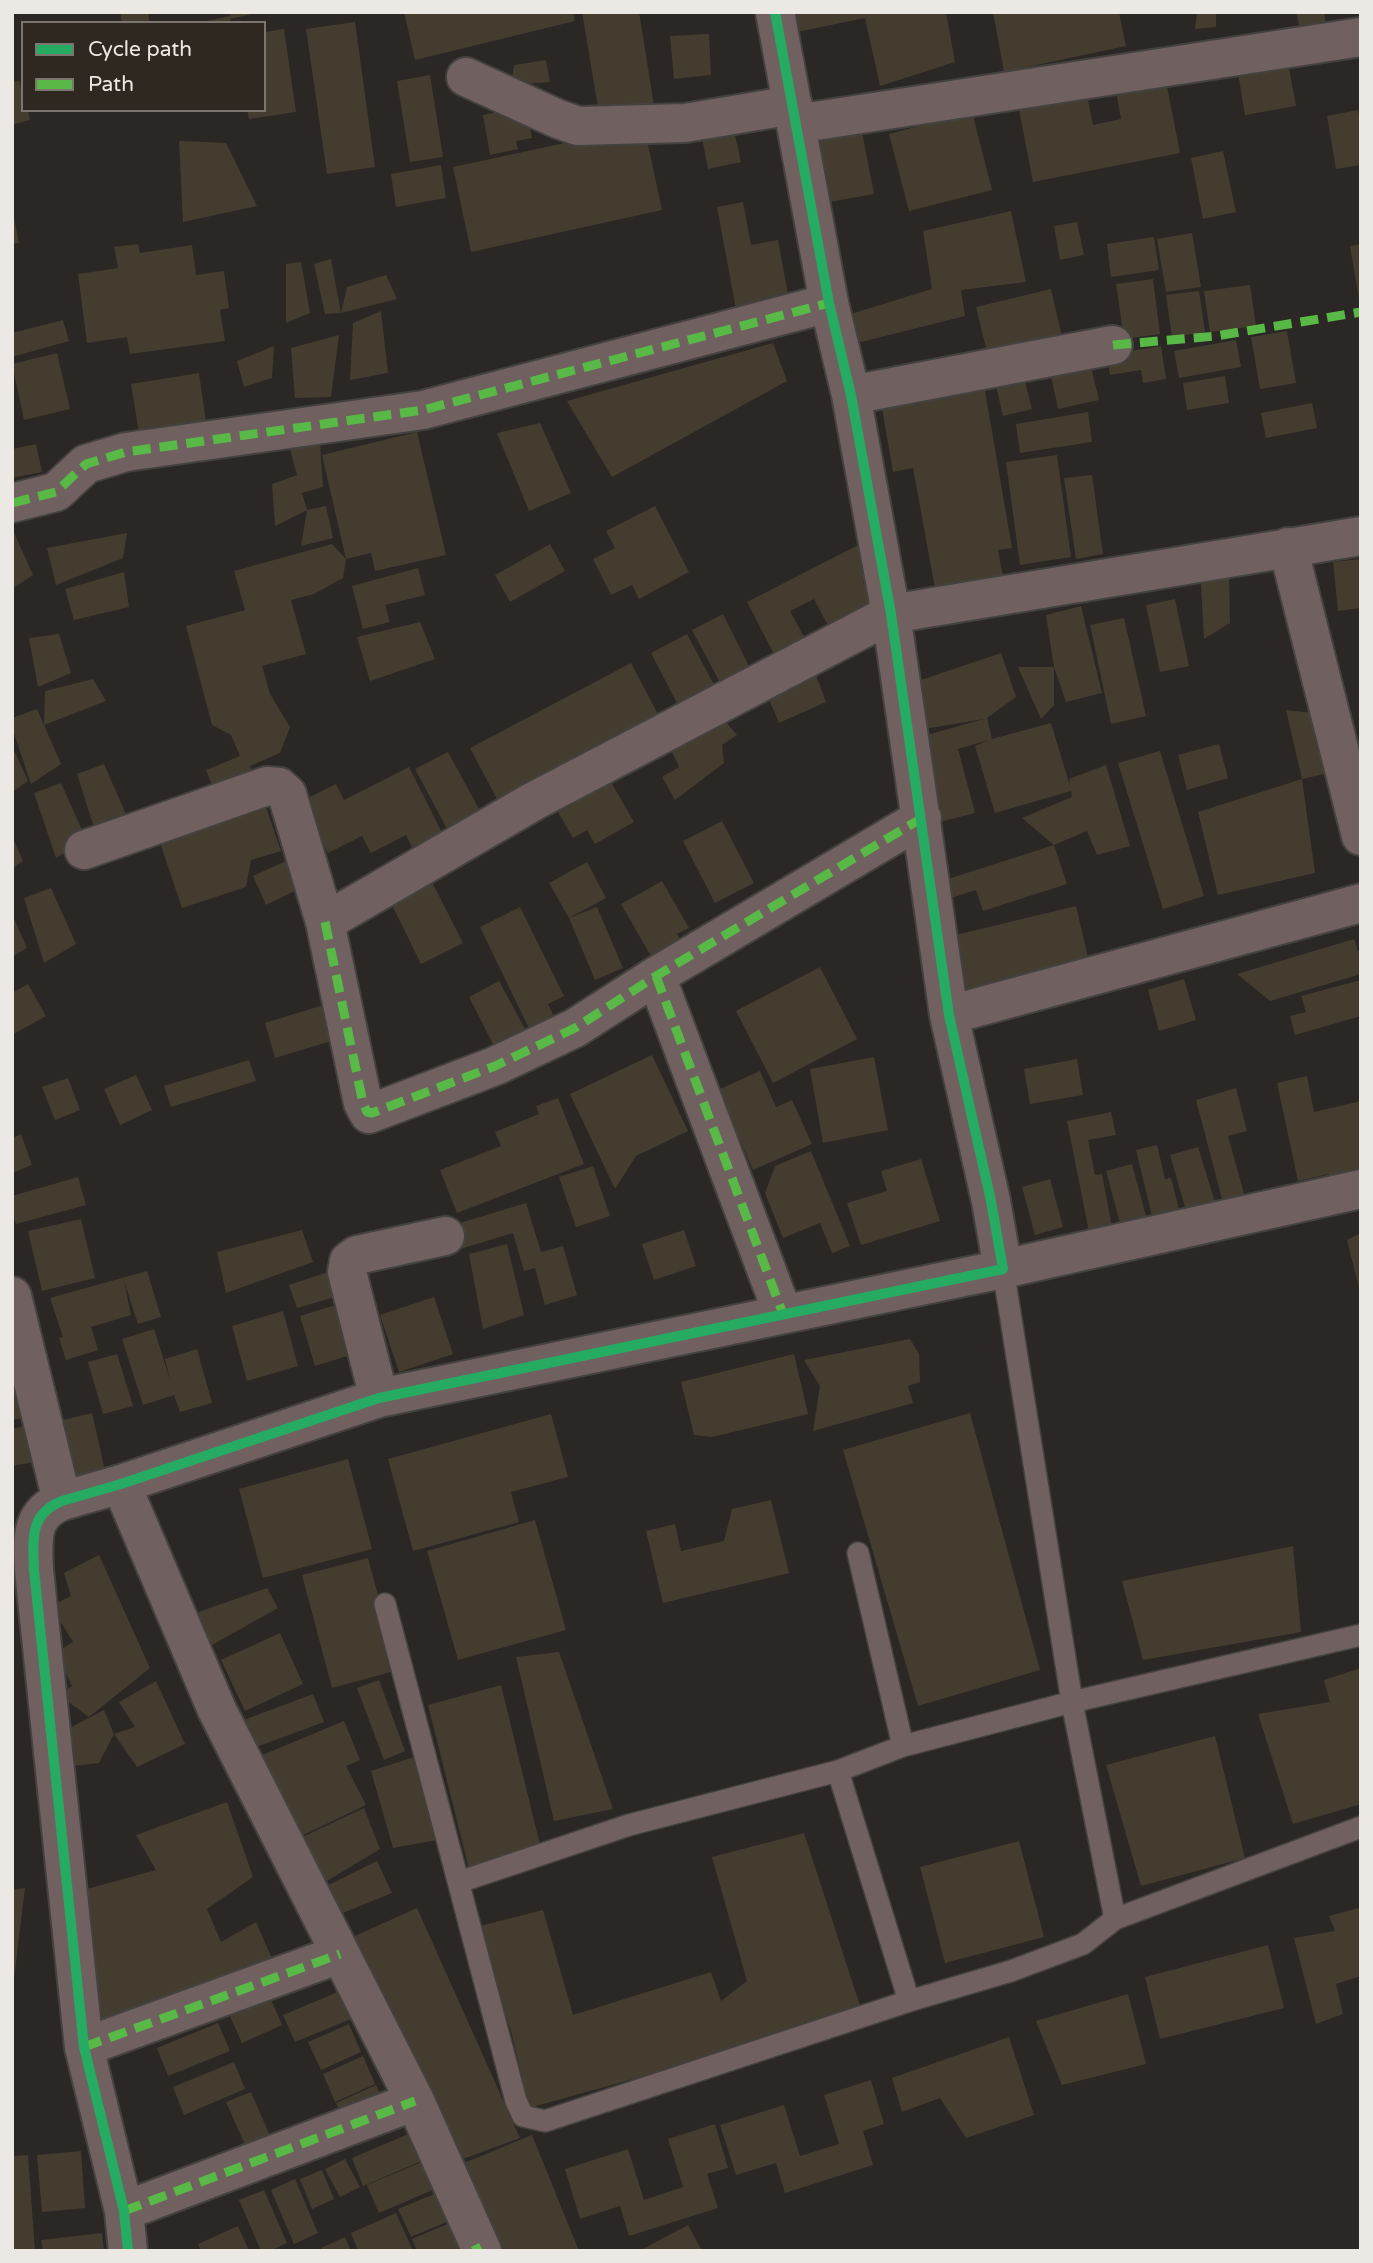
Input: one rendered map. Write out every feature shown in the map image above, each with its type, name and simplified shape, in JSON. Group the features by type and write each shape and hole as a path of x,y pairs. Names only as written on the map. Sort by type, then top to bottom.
{"street":[{"path":"775,12 829,303 851,395 891,614 949,1015 991,1201 1003,1269"},
{"path":"466,78 578,126 685,123 794,115 1361,37"},
{"path":"12,503 56,492 86,464 126,452 423,411 829,303"},
{"path":"851,395 1113,345"},
{"path":"325,922 534,802 891,614 1361,536"},
{"path":"1287,547 1361,836"},
{"path":"84,850 267,786 279,787 287,794 325,922 363,1103 369,1114 495,1066 575,1028 656,976 922,818"},
{"path":"949,1015 1361,903"},
{"path":"656,976 783,1314"},
{"path":"128,2251 124,2211 84,2047 34,1570 33,1535 38,1518 53,1504 379,1398 1003,1269 1361,1189"},
{"path":"379,1398 347,1272 349,1261 357,1255 445,1236"},
{"path":"12,1296 62,1501"},
{"path":"121,1484 217,1710 415,2101 478,2250"},
{"path":"84,2047 340,1954"},
{"path":"124,2211 415,2101"}],"lane":[{"path":"1003,1269 1072,1702 1115,1919"},
{"path":"858,1553 904,1746"},
{"path":"385,1604 516,2101 523,2116 545,2121 909,2001 1011,1971 1083,1944 1115,1919 1361,1828"},
{"path":"459,1882 629,1825 838,1771 904,1746 1072,1702 1361,1635"},
{"path":"838,1771 909,2001"}],"building":[{"path":"120,12 148,12 150,21 122,21"},
{"path":"229,12 256,13 230,21 206,21 230,16"},
{"path":"404,12 573,12 575,21 415,60"},
{"path":"582,12 639,12 654,105 599,114"},
{"path":"787,12 946,12 955,62 880,86 865,18 792,33"},
{"path":"993,12 1119,12 1126,46 1004,72"},
{"path":"1216,12 1216,27 1195,29 1197,13"},
{"path":"1296,12 1324,12 1326,24 1300,30"},
{"path":"355,22 375,167 327,174 306,29"},
{"path":"284,29 296,112 249,119 247,112 266,112 266,32"},
{"path":"709,34 711,75 674,79 670,36"},
{"path":"1287,57 1296,106 1245,115 1237,67"},
{"path":"546,60 550,82 511,85 514,65"},
{"path":"430,75 443,157 410,162 397,81"},
{"path":"20,81 21,112 28,112 30,120 12,125 12,82"},
{"path":"1166,81 1180,153 1033,182 1019,110 1087,96 1093,125 1121,119 1116,91"},
{"path":"526,106 532,138 516,141 518,149 490,155 483,115"},
{"path":"1358,110 1361,124 1361,165 1336,169 1327,116"},
{"path":"972,112 992,190 909,211 889,134"},
{"path":"644,126 662,210 471,252 453,167"},
{"path":"734,131 741,162 708,169 702,138"},
{"path":"862,132 874,194 813,205 802,144"},
{"path":"179,141 226,143 257,206 183,222"},
{"path":"1223,151 1236,212 1203,219 1191,158"},
{"path":"441,165 446,198 396,207 391,174"},
{"path":"743,202 751,245 778,240 790,305 737,315 717,207"},
{"path":"12,208 19,243 12,244"},
{"path":"1011,211 1026,282 961,290 965,316 845,346 841,317 932,289 923,231"},
{"path":"1077,222 1084,255 1060,260 1054,226"},
{"path":"1192,233 1201,287 1166,292 1157,239"},
{"path":"1154,237 1159,270 1111,277 1107,244"},
{"path":"138,244 140,253 192,245 196,275 224,271 229,308 220,310 225,341 130,354 127,337 87,343 78,274 118,268 114,247"},
{"path":"1361,244 1361,299 1359,299 1350,246"},
{"path":"331,259 341,313 325,314 314,264"},
{"path":"301,262 310,313 286,323 286,264"},
{"path":"386,275 397,299 341,313 347,287"},
{"path":"1153,279 1160,334 1124,339 1116,284"},
{"path":"1250,285 1256,326 1210,332 1204,291"},
{"path":"1051,289 1064,346 990,364 976,307"},
{"path":"1199,291 1205,332 1172,337 1166,295"},
{"path":"381,311 388,373 350,380 353,323"},
{"path":"63,320 69,341 12,357 12,333"},
{"path":"1287,331 1296,383 1260,389 1251,337"},
{"path":"339,335 331,397 295,398 291,348"},
{"path":"1236,340 1241,367 1179,378 1174,351"},
{"path":"773,343 787,381 612,477 567,401"},
{"path":"274,346 272,378 244,387 237,361"},
{"path":"1161,346 1166,379 1143,383 1141,370 1110,375 1107,355"},
{"path":"57,353 70,409 24,420 12,364"},
{"path":"1090,363 1099,400 1058,409 1050,371"},
{"path":"199,373 207,429 140,439 131,384"},
{"path":"1023,374 1032,409 1003,416 995,381"},
{"path":"1225,376 1229,403 1187,410 1183,383"},
{"path":"984,385 1012,548 998,550 1004,582 936,594 913,468 893,472 881,403"},
{"path":"1312,403 1317,428 1266,438 1261,413"},
{"path":"1088,412 1092,442 1020,453 1016,424"},
{"path":"540,423 571,493 529,511 497,433"},
{"path":"417,432 446,555 375,571 371,553 346,559 322,455"},
{"path":"320,443 323,487 302,493 307,510 275,526 272,484 297,475 290,449"},
{"path":"36,444 42,472 12,478 12,449"},
{"path":"1057,455 1071,557 1020,565 1006,462"},
{"path":"1092,475 1103,554 1076,559 1064,478"},
{"path":"326,506 333,538 301,546 307,510"},
{"path":"655,506 689,572 639,599 632,585 611,595 593,559 615,548 606,531"},
{"path":"12,528 33,575 12,589"},
{"path":"127,533 123,558 56,585 47,548"},
{"path":"862,543 878,574 863,582 879,613 834,637 814,599 790,611 809,646 778,662 747,602"},
{"path":"332,544 346,559 343,578 314,594 291,600 306,654 262,666 270,694 290,727 280,753 250,766 253,773 214,791 206,770 240,756 231,735 212,725 186,626 245,610 234,571"},
{"path":"550,544 565,571 510,602 495,575"},
{"path":"1361,559 1361,608 1338,611 1333,562"},
{"path":"418,568 425,595 385,605 390,622 363,629 352,586"},
{"path":"124,572 129,607 74,620 65,589"},
{"path":"1229,574 1230,623 1204,639 1201,584"},
{"path":"1175,599 1189,666 1160,672 1146,605"},
{"path":"1081,606 1102,693 1066,702 1054,667 1046,615"},
{"path":"723,614 753,674 724,690 692,630"},
{"path":"1124,618 1146,716 1111,724 1090,625"},
{"path":"420,622 435,659 370,681 357,637"},
{"path":"59,634 71,673 38,687 29,638"},
{"path":"687,634 720,696 683,715 651,653"},
{"path":"1001,653 1016,697 987,718 992,739 1051,723 1070,786 1069,779 1106,765 1130,846 1097,855 1087,831 1054,845 1022,818 1072,797 1071,791 995,813 975,746 988,740 958,749 975,813 932,824 909,740 984,719 918,730 903,686"},
{"path":"631,663 660,718 499,803 470,748"},
{"path":"1018,667 1054,667 1054,705 1041,719"},
{"path":"816,675 826,702 779,723 768,697"},
{"path":"93,679 106,701 44,725 45,691"},
{"path":"37,709 61,764 31,784 12,727 12,718"},
{"path":"1286,710 1314,713 1328,773 1302,779"},
{"path":"722,718 737,735 722,745 724,763 675,800 662,777 679,767 667,741"},
{"path":"1219,744 1228,778 1187,790 1178,755"},
{"path":"12,746 28,781 12,792"},
{"path":"1160,751 1204,896 1163,909 1118,763"},
{"path":"448,752 485,820 452,838 415,769"},
{"path":"104,764 129,821 98,840 77,774"},
{"path":"409,767 447,843 417,858 406,835 371,853 362,836 328,853 302,801 336,784 344,800"},
{"path":"1302,779 1315,873 1218,895 1198,812"},
{"path":"611,782 634,822 595,844 587,830 573,838 558,812"},
{"path":"61,783 86,839 56,858 34,793"},
{"path":"264,801 281,851 251,860 246,887 182,908 158,837"},
{"path":"722,821 754,883 715,903 683,841"},
{"path":"12,836 23,861 12,869"},
{"path":"1054,845 1067,884 983,911 976,890 951,898 945,880"},
{"path":"288,860 301,888 266,905 253,876"},
{"path":"587,862 606,898 569,918 549,883"},
{"path":"662,881 689,928 677,934 684,946 655,963 621,904"},
{"path":"432,882 463,943 421,964 391,903"},
{"path":"51,888 76,944 44,963 24,898"},
{"path":"1076,906 1092,974 956,1007 939,939"},
{"path":"520,907 564,996 548,1004 559,1027 534,1039 480,927"},
{"path":"597,907 623,968 595,980 569,918"},
{"path":"12,914 27,948 12,957"},
{"path":"1354,939 1358,951 1361,950 1361,974 1270,1001 1237,974"},
{"path":"820,967 857,1039 773,1083 736,1011"},
{"path":"1184,979 1196,1020 1159,1031 1148,990"},
{"path":"1361,980 1361,1016 1295,1035 1290,1016 1306,1012 1301,996"},
{"path":"499,981 525,1029 494,1046 469,997"},
{"path":"28,984 46,1016 12,1035 12,993"},
{"path":"330,1003 341,1038 275,1058 265,1023"},
{"path":"652,1055 688,1131 636,1156 615,1189 570,1094"},
{"path":"874,1057 888,1130 823,1143 810,1069"},
{"path":"1077,1059 1083,1095 1030,1104 1024,1069"},
{"path":"249,1060 256,1081 171,1107 164,1086"},
{"path":"760,1071 776,1107 792,1100 812,1144 753,1170 718,1090"},
{"path":"136,1075 152,1110 120,1125 104,1089"},
{"path":"1307,1076 1314,1112 1361,1101 1361,1176 1330,1183 1329,1174 1298,1181 1277,1083"},
{"path":"68,1078 80,1110 55,1120 42,1087"},
{"path":"1236,1088 1247,1131 1228,1136 1245,1197 1223,1203 1196,1100"},
{"path":"558,1098 584,1164 457,1213 440,1170 501,1146 495,1132 539,1114 536,1106"},
{"path":"1111,1112 1116,1135 1088,1140 1095,1175 1102,1174 1113,1232 1090,1237 1067,1121"},
{"path":"21,1134 32,1165 12,1173 12,1138"},
{"path":"1157,1145 1165,1179 1171,1178 1180,1213 1153,1220 1136,1150"},
{"path":"1198,1147 1216,1205 1187,1214 1170,1155"},
{"path":"811,1151 850,1246 832,1253 820,1223 783,1238 765,1193 775,1166"},
{"path":"921,1159 940,1221 861,1245 847,1203 887,1191 881,1171"},
{"path":"1132,1164 1146,1216 1120,1223 1106,1171"},
{"path":"593,1166 610,1216 576,1227 559,1177"},
{"path":"78,1177 86,1205 16,1224 12,1212 12,1196"},
{"path":"1050,1179 1063,1227 1035,1235 1022,1187"},
{"path":"526,1203 541,1252 563,1246 577,1295 545,1305 535,1268 524,1271 513,1233 457,1250 450,1226"},
{"path":"81,1219 95,1278 42,1291 28,1231"},
{"path":"302,1230 313,1262 226,1293 217,1252"},
{"path":"684,1230 696,1266 654,1280 642,1244"},
{"path":"1361,1233 1361,1292 1360,1292 1347,1240"},
{"path":"507,1244 524,1315 483,1329 469,1254"},
{"path":"334,1270 342,1295 297,1308 289,1285"},
{"path":"147,1271 161,1317 138,1324 124,1281 131,1315 91,1327 98,1350 66,1360 59,1338 63,1337 50,1298"},
{"path":"434,1297 453,1354 399,1372 380,1315"},
{"path":"342,1303 357,1353 315,1366 300,1316"},
{"path":"283,1311 298,1366 247,1381 232,1326"},
{"path":"154,1329 170,1380 165,1359 197,1349 212,1403 180,1412 174,1395 143,1405 122,1339"},
{"path":"910,1339 919,1354 920,1382 908,1386 913,1403 813,1431 820,1386 804,1360"},
{"path":"117,1354 133,1406 103,1414 88,1362"},
{"path":"794,1354 808,1414 712,1437 694,1435 681,1382"},
{"path":"21,1385 28,1417 12,1420 12,1387"},
{"path":"92,1413 107,1479 78,1486 63,1420"},
{"path":"970,1413 1040,1670 918,1706 843,1450"},
{"path":"551,1414 568,1477 511,1492 519,1522 413,1551 388,1459"},
{"path":"33,1424 40,1461 12,1466 12,1429"},
{"path":"348,1459 372,1549 263,1578 239,1489"},
{"path":"771,1500 789,1573 663,1603 646,1531 675,1524 681,1551 724,1541 732,1509"},
{"path":"535,1520 566,1630 458,1660 427,1551"},
{"path":"1293,1546 1301,1632 1143,1660 1122,1581"},
{"path":"99,1555 150,1668 89,1717 59,1695 72,1686 56,1653 73,1642 51,1606 71,1596 64,1573"},
{"path":"368,1558 398,1670 332,1688 302,1575"},
{"path":"267,1588 278,1608 203,1650 187,1616"},
{"path":"280,1633 303,1684 245,1711 221,1660"},
{"path":"559,1652 613,1809 554,1821 516,1657"},
{"path":"1361,1668 1361,1804 1293,1824 1258,1714 1330,1702 1324,1680"},
{"path":"379,1680 405,1751 384,1760 357,1688"},
{"path":"156,1681 185,1744 137,1767 114,1734 135,1727 119,1702"},
{"path":"501,1685 540,1845 469,1869 428,1705"},
{"path":"313,1694 324,1722 251,1749 241,1721"},
{"path":"104,1710 114,1734 99,1763 65,1767 62,1732"},
{"path":"344,1721 360,1760 346,1766 366,1805 295,1839 260,1756"},
{"path":"1215,1736 1245,1858 1141,1886 1106,1765"},
{"path":"414,1757 437,1840 393,1848 371,1771"},
{"path":"227,1802 253,1877 207,1909 221,1942 256,1922 277,1970 102,2032 87,1889 156,1870 136,1835"},
{"path":"364,1808 380,1849 317,1887 294,1841"},
{"path":"804,1833 863,2015 529,2108 511,2031 476,1927 543,1910 573,2015 711,1972 721,2001 747,1981 712,1857"},
{"path":"1019,1841 1044,1937 945,1963 920,1867"},
{"path":"377,1861 392,1893 333,1917 320,1889"},
{"path":"25,1888 14,1979 12,1979 12,1890"},
{"path":"417,1908 520,2138 452,2163 348,1939"},
{"path":"1359,1908 1361,1976 1336,1984 1343,2014 1316,2024 1294,1938 1335,1931 1329,1916"},
{"path":"1268,1945 1284,2008 1160,2039 1145,1977"},
{"path":"345,1989 356,2017 295,2042 283,2015"},
{"path":"1128,1994 1146,2064 1062,2085 1036,2021"},
{"path":"270,1997 282,2025 242,2043 229,2014"},
{"path":"218,2023 230,2051 168,2076 157,2048"},
{"path":"349,2024 361,2052 321,2070 308,2042"},
{"path":"1009,2037 1034,2115 966,2138 940,2098 902,2112 892,2078"},
{"path":"363,2056 375,2084 335,2102 323,2074"},
{"path":"234,2062 245,2089 184,2115 173,2087"},
{"path":"871,2080 884,2124 863,2131 873,2165 785,2193 776,2163 736,2175 720,2125 784,2105 800,2156 839,2144 824,2095"},
{"path":"376,2085 386,2108 346,2126 336,2103"},
{"path":"251,2092 274,2145 250,2156 226,2102"},
{"path":"715,2124 728,2168 707,2174 718,2208 629,2236 620,2206 580,2219 565,2169 628,2149 644,2200 683,2187 668,2139"},
{"path":"413,2132 424,2160 363,2186 352,2158"},
{"path":"532,2135 579,2251 494,2251 459,2165"},
{"path":"81,2151 85,2208 42,2212 37,2155"},
{"path":"28,2155 35,2251 12,2251 12,2156"},
{"path":"345,2159 360,2187 340,2197 325,2169"},
{"path":"429,2159 440,2187 379,2213 367,2185"},
{"path":"322,2170 334,2199 312,2209 300,2179"},
{"path":"295,2179 318,2233 294,2244 271,2190"},
{"path":"264,2190 287,2243 270,2251 261,2251 239,2200"},
{"path":"439,2192 451,2220 411,2237 398,2209"},
{"path":"396,2213 413,2251 358,2251 351,2233"},
{"path":"452,2222 463,2251 417,2251 412,2239"},
{"path":"688,2225 702,2251 639,2251"},
{"path":"238,2226 249,2251 201,2251 198,2244"},
{"path":"102,2233 104,2251 43,2251 41,2240"},
{"path":"345,2237 351,2251 322,2251 321,2248"}],"marked path":[{"path":"12,503 56,492 86,464 126,452 423,410 829,303"},
{"path":"1113,345 1216,336 1361,312"},
{"path":"325,922 363,1103 367,1112 372,1113 495,1066 575,1028 656,976 922,818"},
{"path":"656,976 783,1314"},
{"path":"84,2047 340,1954"},
{"path":"124,2211 415,2101"},
{"path":"473,2251 481,2247"}],"cycle path":[{"path":"128,2251 124,2211 84,2047 34,1570 35,1529 44,1513 62,1501 379,1398 1003,1269 991,1201 949,1015 891,614 851,395 829,303 775,12"}]}
